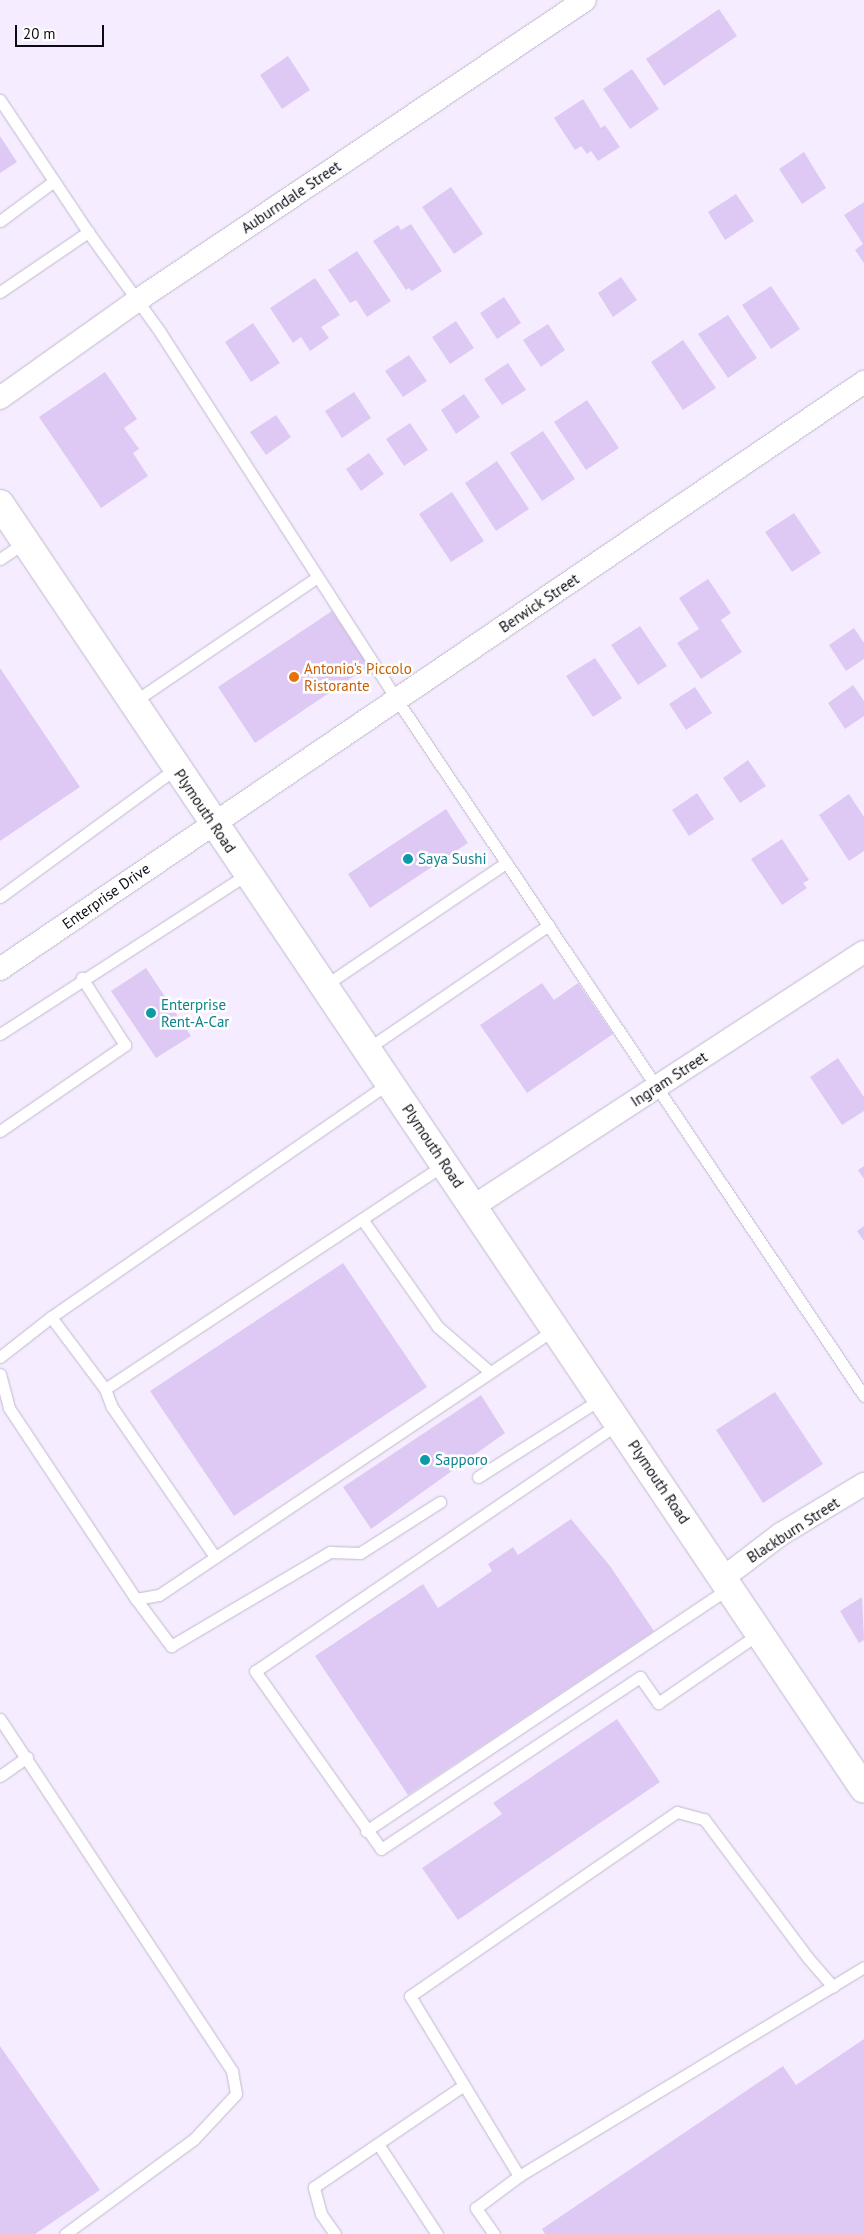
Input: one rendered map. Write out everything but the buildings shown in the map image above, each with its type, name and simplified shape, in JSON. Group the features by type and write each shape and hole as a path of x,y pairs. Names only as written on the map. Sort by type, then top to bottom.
{"main road":[{"name":"Plymouth Road","path":"0,504 212,823 474,1206 864,1789"}],"street":[{"name":"Auburndale Street","path":"0,398 138,300 585,0"},
{"name":"Berwick Street","path":"212,823 864,382"},
{"name":"Enterprise Drive","path":"0,969 212,823"},
{"name":"Ingram Street","path":"474,1206 864,952"},
{"name":"Blackburn Street","path":"726,1583 781,1534 864,1484"}],"lane":[{"path":"0,100 88,232 138,300 396,700 864,1396"},
{"path":"0,221 54,181"},
{"path":"0,292 88,232"},
{"path":"0,559 25,542"},
{"path":"132,703 316,578"},
{"path":"0,897 176,768"},
{"path":"324,986 506,863"},
{"path":"0,1034 82,978 247,874"},
{"path":"367,1049 549,926"},
{"path":"0,1131 125,1045 82,978"},
{"path":"0,1357 51,1317 389,1082"},
{"path":"105,1389 445,1164"},
{"path":"362,1218 438,1327 490,1372"},
{"path":"51,1317 105,1389 112,1407 215,1557"},
{"path":"136,1599 159,1595 555,1328"},
{"path":"0,1374 9,1408 136,1599 171,1646 330,1552 360,1552 440,1502"},
{"path":"478,1477 602,1398"},
{"path":"619,1423 255,1671 381,1850 640,1677 658,1703 760,1633"},
{"path":"366,1831 726,1583"},
{"path":"0,1719 27,1757 232,2072 236,2094 194,2139 65,2234"},
{"path":"0,1776 27,1757"},
{"path":"519,2176 410,1996 677,1812 704,1819 808,1958 833,1987"},
{"path":"494,2234 476,2208 519,2176 864,1967"},
{"path":"335,2234 321,2214 314,2188 464,2085"},
{"path":"378,2144 438,2234"}],"place":[{"name":"Antonio's Piccolo Ristorante","path":"294,677"},
{"name":"Saya Sushi","path":"408,859"},
{"name":"Enterprise Rent-A-Car","path":"151,1013"},
{"name":"Sapporo","path":"425,1460"}]}
